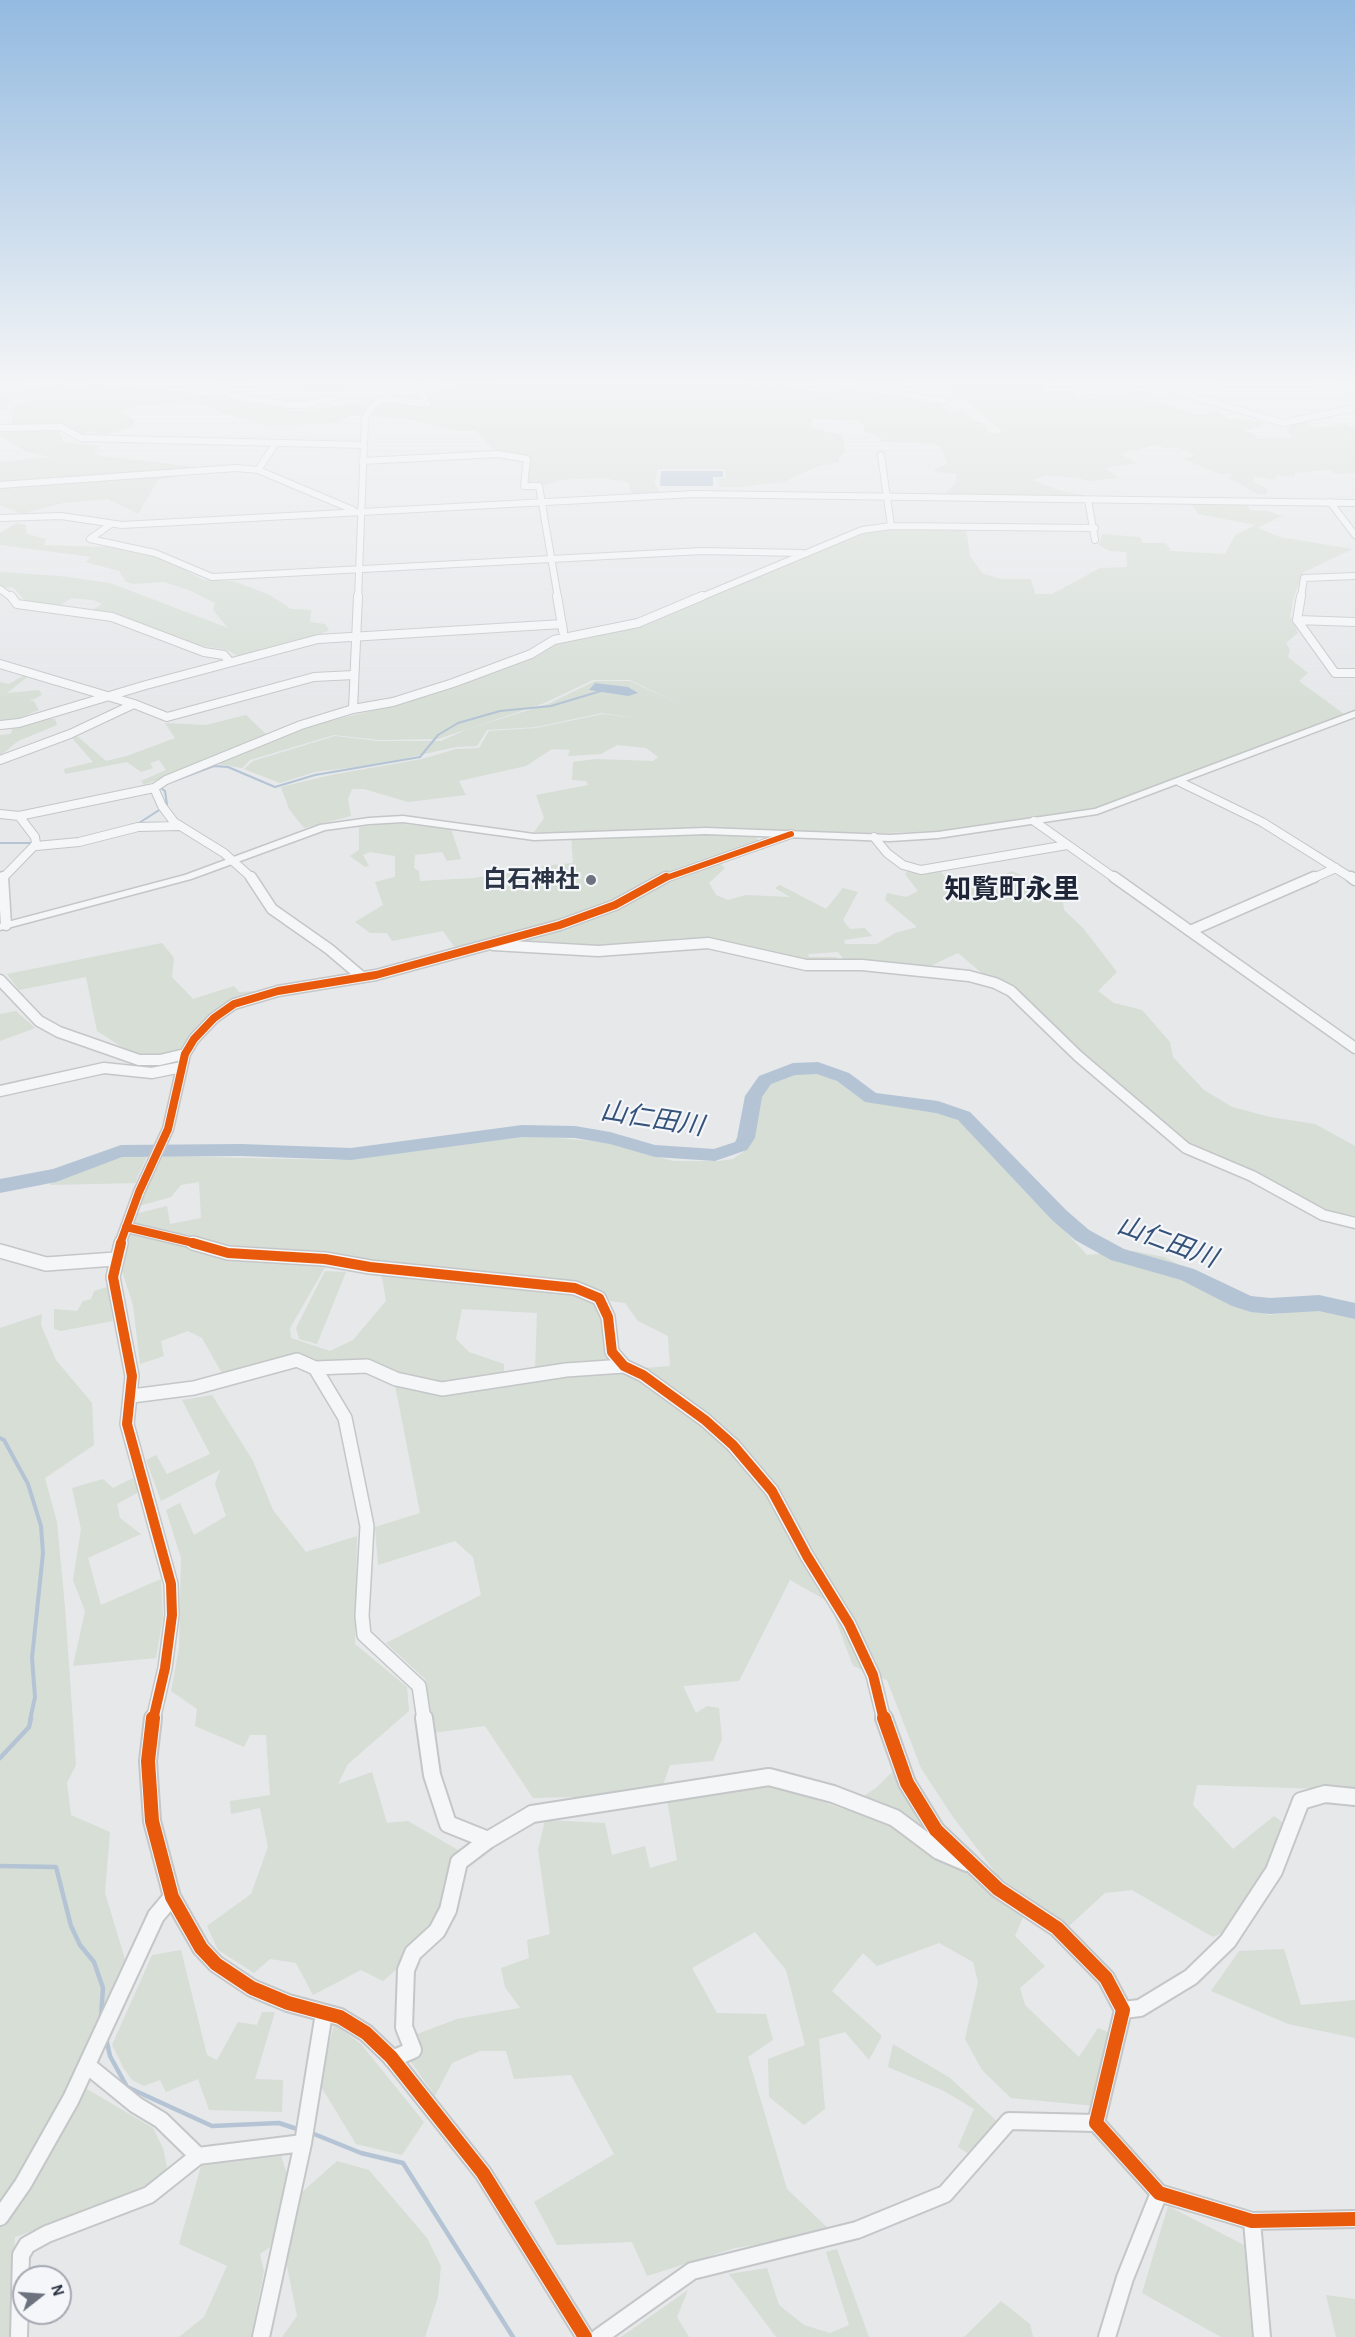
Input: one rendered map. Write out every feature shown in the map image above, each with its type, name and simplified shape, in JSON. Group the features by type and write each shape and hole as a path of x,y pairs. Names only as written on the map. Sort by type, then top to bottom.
{"street":[{"path":"307,490 358,511"},
{"path":"353,709 360,490"},
{"path":"540,490 562,624 562,638"},
{"path":"886,490 891,526"},
{"path":"0,518 61,516 111,525 694,494 1355,502"},
{"path":"1088,500 1095,528 1095,540"},
{"path":"1330,502 1355,535"},
{"path":"111,525 90,539 155,553 212,577 702,551 805,553"},
{"path":"0,814 19,816 154,788 166,780 301,725 353,709 393,702 462,680 531,654 562,638 638,623 862,530 891,526 1095,528"},
{"path":"1355,576 1304,578 1297,620 1335,673 1355,673"},
{"path":"0,589 9,594 17,604 112,617 204,652 224,655 230,662"},
{"path":"1297,620 1355,622"},
{"path":"0,725 19,723 318,639 562,624"},
{"path":"0,664 111,696 167,717 179,716 314,677 354,675"},
{"path":"0,760 70,734 134,704"},
{"path":"179,826 138,827 79,842 36,844 1,878 3,926 178,880 323,827 391,819 534,837 706,831 919,837 1034,821 1110,808 1355,714"},
{"path":"1180,782 1262,822 1355,880"},
{"path":"154,788 163,807 179,826 213,844 234,861 252,878 272,909 329,949 362,977"},
{"path":"19,816 36,844"},
{"path":"1034,821 1355,1048"},
{"path":"585,2337 483,2172 392,2059 366,2033 340,2018 252,1988 216,1964 201,1948 172,1897 152,1821 148,1761 154,1712 165,1668 171,1625 171,1584 160,1537 129,1437 127,1424 132,1396 132,1376 113,1277 115,1258 173,1116 185,1054 194,1039 214,1018 234,1004 278,992 362,977 581,918 615,905 670,875 791,834"},
{"path":"874,837 887,853 903,865 921,870 1067,845"},
{"path":"1190,931 1336,868"},
{"path":"484,945 598,951 708,943 806,965 862,965 969,976 995,983 1011,991 1078,1056 1186,1148 1252,1176 1323,1215 1355,1223"},
{"path":"0,980 39,1022 59,1032 138,1059 160,1060 185,1054"},
{"path":"0,1090 104,1068 152,1073 182,1067"},
{"path":"126,1227 228,1253 325,1259 370,1267 574,1288 589,1292 605,1306 609,1344 624,1366"},
{"path":"0,1251 46,1264 115,1258"},
{"path":"132,1396 194,1388 297,1360 315,1368 367,1365 396,1380 442,1389 566,1370 624,1366 644,1375 705,1420 732,1445 772,1491 859,1644 873,1675 891,1741 907,1783 920,1808 936,1830 998,1889 1057,1928 1106,1978 1123,2010 1096,2123"},
{"path":"315,1368 345,1418 367,1526 362,1616 364,1635 419,1686 432,1775 448,1824 488,1840"},
{"path":"392,2059 412,2050 404,2027 406,1970 413,1953 437,1931 448,1910 459,1862 488,1840 532,1814 751,1778 768,1778 833,1794 895,1818 939,1851 974,1867"},
{"path":"1123,2010 1140,2008 1191,1977 1228,1941 1274,1871 1301,1801 1325,1794 1355,1797"},
{"path":"0,2217 23,2184 88,2066 156,1916 172,1897"},
{"path":"261,2337 305,2134 324,2013"},
{"path":"88,2066 136,2105 161,2120 198,2156"},
{"path":"599,2337 692,2271 857,2230 945,2193 1009,2121 1096,2123 1159,2193 1252,2221 1355,2219"},
{"path":"19,2337 21,2255 27,2245 47,2234 149,2195 198,2156 305,2134"},
{"path":"1107,2337 1125,2278 1159,2193"},
{"path":"1252,2221 1262,2337"}],"shaded area":[{"path":"0,490 152,490 138,514 108,499 63,503 21,514 0,505"},
{"path":"631,490 658,490 659,492 632,493"},
{"path":"948,490 1058,490 1084,497 943,495"},
{"path":"1250,490 1266,490 1267,494 1259,495"},
{"path":"1191,503 1246,503 1250,510 1269,511 1282,516 1258,528 1280,537 1353,549 1304,572 1294,596 1290,616 1298,633 1286,643 1290,650 1288,657 1308,673 1299,681 1344,714 1098,808 939,831 884,833 753,831 759,842 658,876 594,910 556,923 455,948 443,931 392,941 387,933 370,933 355,922 383,905 375,882 395,877 395,856 370,852 363,855 369,866 365,867 350,856 359,850 359,827 393,823 451,829 461,859 447,861 442,852 415,855 414,868 419,871 420,881 474,878 522,870 527,879 542,877 542,866 573,863 571,833 534,832 544,818 536,795 588,785 586,781 572,780 573,762 595,759 653,761 658,757 646,748 617,745 601,754 568,756 570,750 552,749 526,766 459,781 466,795 408,802 364,789 352,789 348,799 351,816 304,828 289,809 281,787 331,775 422,759 456,749 479,748 489,731 536,728 603,714 642,719 602,713 536,727 487,730 477,746 456,747 379,764 315,772 280,783 244,769 253,761 335,736 378,741 441,741 468,729 548,704 595,681 630,681 680,704 630,680 593,680 542,704 438,739 380,740 334,735 250,760 242,768 217,764 317,724 396,705 532,656 566,640 644,623 864,531 894,526 966,527 970,556 982,573 1001,579 1031,579 1035,594 1052,594 1100,568 1127,567 1126,552 1109,551 1099,545 1102,534 1140,537 1143,543 1166,543 1171,551 1225,554 1235,535 1255,525 1198,514"},
{"path":"16,523 26,525 27,534 46,539 44,545 108,547 155,555 204,580 233,581 270,595 291,609 311,610 310,622 325,624 329,630 317,636 239,657 228,650 196,645 118,614 92,610 102,604 93,600 72,598 57,607 27,603 13,587 0,588 0,572 60,576 110,583 228,628 213,610 215,603 191,591 164,582 133,584 126,582 119,571 85,562 91,557 0,545 0,533"},
{"path":"26,674 30,675 7,693 39,690 42,695 30,701 34,701 39,710 12,721 0,723 0,682 9,684"},
{"path":"47,715 49,719 55,719 57,725 18,741 0,756 0,735 11,734 13,725"},
{"path":"246,715 268,736 144,785 141,781 166,770 159,760 150,763 153,768 141,772 127,762 65,774 64,769 93,762 72,738 77,736 106,761 127,756 175,738 165,723 206,725"},
{"path":"718,861 725,868 709,883 716,895 728,900 746,895 790,897 775,888 780,885 826,909 843,888 858,892 843,920 850,929 865,928 872,936 844,940 845,944 877,944 895,933 917,927 885,900 887,893 906,897 918,891 905,874 908,871 941,872 953,887 1002,889 996,879 1012,871 1040,884 1051,901 1063,902 1064,910 1083,928 1117,972 1098,991 1114,1003 1142,1010 1170,1042 1173,1057 1204,1090 1232,1107 1270,1117 1315,1124 1355,1146 1355,1216 1331,1211 1305,1201 1187,1145 958,953 926,968 845,961 838,952 808,954 809,957 836,957 838,960 803,959 710,938 682,938 598,949 511,943"},
{"path":"162,943 174,958 172,977 193,999 234,986 239,992 257,991 257,994 231,1000 210,1013 177,1052 145,1056 128,1051 97,1031 86,977 19,990 7,974"},
{"path":"16,1011 35,1028 0,1041 0,1014"},
{"path":"822,1070 865,1102 905,1105 940,1112 966,1124 1087,1255 1134,1251 1164,1257 1230,1290 1256,1310 1269,1315 1331,1307 1355,1315 1355,1790 1197,1785 1193,1805 1233,1849 1274,1816 1286,1825 1270,1864 1222,1933 1213,1937 1132,1890 1105,1893 1069,1926 998,1876 953,1817 921,1768 887,1680 853,1666 829,1602 790,1580 739,1681 683,1686 696,1713 707,1706 719,1708 722,1739 713,1761 670,1765 663,1785 577,1797 533,1798 485,1726 432,1733 425,1679 386,1643 481,1595 473,1557 455,1541 378,1565 375,1527 420,1513 395,1385 440,1393 565,1374 670,1366 668,1336 638,1321 625,1303 610,1301 602,1295 331,1257 290,1328 291,1338 330,1351 353,1340 386,1301 381,1272 574,1292 596,1303 602,1316 603,1343 610,1361 535,1370 537,1313 462,1309 456,1339 469,1352 504,1364 504,1374 435,1383 395,1376 376,1362 315,1364 223,1375 202,1338 188,1331 161,1341 164,1356 140,1364 133,1305 119,1262 135,1214 167,1206 170,1224 201,1218 199,1182 181,1185 171,1197 139,1206 163,1156 338,1160 523,1135 604,1142 673,1161 719,1161 733,1159 746,1150 762,1094 769,1084 780,1076"},
{"path":"120,1154 147,1156 135,1183 50,1185 51,1180 78,1168"},
{"path":"325,1271 346,1272 317,1344 299,1339 296,1328"},
{"path":"107,1287 113,1321 61,1331 54,1329 54,1309 77,1311 83,1301 91,1299 94,1291"},
{"path":"42,1314 41,1325 56,1360 92,1403 94,1445 45,1478 57,1522 65,1607 76,1765 67,1783 71,1815 110,1832 105,1893 125,1959 75,2068 87,2089 153,2128 163,2148 167,2167 153,2188 15,2237 10,2337 0,2337 0,1328"},
{"path":"212,1395 253,1461 273,1510 306,1552 357,1536 355,1644 407,1687 409,1711 348,1764 338,1784 372,1772 387,1823 408,1821 458,1850 445,1900 434,1928 403,1964 383,1981 361,1970 313,1995 296,1963 270,1959 254,1973 218,1950 207,1926 251,1894 268,1847 260,1808 231,1814 230,1801 270,1795 266,1735 250,1735 244,1747 195,1726 197,1709 171,1691 179,1648 181,1558 166,1510 180,1503 194,1535 226,1516 215,1484 220,1470 161,1501 146,1460 156,1455 167,1474 210,1454 182,1400"},
{"path":"133,1478 139,1492 117,1504 120,1518 141,1534 88,1558 101,1605 161,1579 163,1617 156,1658 73,1666 85,1611 73,1580 81,1529 72,1488 103,1479 113,1488"},
{"path":"892,1772 921,1824 971,1874 1024,1915 1015,1936 1045,1966 1020,1988 1025,2005 1079,2057 1098,2028 1110,2033 1095,2106 1011,2098 982,2070 965,2039 978,1982 973,1962 939,1943 877,1966 863,1953 832,1991 882,2036 869,2060 845,2032 819,2039 825,2109 804,2125 769,2097 768,2059 805,2045 786,1970 755,1932 692,1968 717,2013 766,2014 773,2040 748,2057 787,2189 833,2233 735,2248 647,2276 632,2242 557,2245 534,2202 614,2154 571,2075 514,2079 506,2051 480,2051 452,2063 435,2096 409,2059 420,2054 417,2034 457,2019 520,2008 505,1987 501,1968 529,1958 527,1940 550,1934 538,1850 545,1820 605,1823 612,1855 645,1846 650,1868 677,1860 667,1799 768,1783 844,1809 876,1788"},
{"path":"1284,1949 1301,2005 1355,2000 1355,2038 1288,2024 1211,1991 1239,1951"},
{"path":"181,1950 207,2055 217,2060 238,2022 257,2025 262,2012 275,2012 255,2079 283,2080 282,2112 209,2110 198,2079 166,2092 160,2080 144,2086 132,2080 124,2069 112,2045 152,1955"},
{"path":"334,2024 361,2044 424,2122 402,2155 356,2144 320,2085"},
{"path":"893,2044 950,2078 999,2123 967,2153 958,2147 974,2109 944,2091 888,2067"},
{"path":"281,2156 288,2177 270,2247 260,2254 264,2271 251,2337 179,2337 204,2317 227,2266 179,2244 201,2166"},
{"path":"337,2161 369,2170 427,2238 441,2266 438,2297 425,2337 282,2337 297,2316 285,2256 300,2194"},
{"path":"1168,2206 1244,2245 1252,2337 1221,2337 1142,2293"},
{"path":"837,2249 869,2337 776,2337 729,2274 767,2268 779,2305 804,2325 830,2333 849,2325 826,2252"},
{"path":"688,2290 677,2317 689,2337 621,2337"},
{"path":"1326,2295 1355,2299 1355,2337 1336,2337"},
{"path":"1001,2301 1030,2324 1033,2337 964,2337"}],"water":[{"path":"595,683 628,687 638,693 628,696 589,690"}],"waterway":[{"path":"130,825 139,823 167,805 165,791 161,788 166,784 214,766 228,767 275,787 315,775 420,757 438,735 458,723 500,711 551,706 601,691"},
{"path":"0,843 33,843"},
{"name":"山仁田川","path":"0,1186 56,1175 121,1151 241,1150 351,1154 522,1131 575,1132 610,1138 655,1151 715,1155 741,1146 746,1138 754,1096 765,1080 793,1069 818,1068 843,1077 871,1098 938,1107 964,1116 983,1133 1059,1215 1082,1235 1118,1255 1187,1274 1239,1301 1251,1304 1270,1306 1319,1303 1355,1311"},
{"path":"0,1438 4,1440 28,1484 41,1526 43,1553 32,1658 35,1697 30,1720"},
{"path":"0,1758 29,1727 31,1718"},
{"path":"0,1866 56,1867 71,1926 80,1945 94,1962 103,1988 101,2017"},
{"path":"106,2038 110,2056 127,2087 212,2126 279,2123 300,2130"},
{"path":"309,2132 361,2153 403,2163 513,2337"}],"cycle path":[{"path":"585,2337 483,2173 391,2057 366,2033 340,2017 288,2003 252,1988 216,1964 201,1948 172,1897 152,1821 148,1761 154,1712 165,1668 172,1615 171,1584 160,1537 129,1437 127,1424 132,1396 132,1376 113,1277 115,1259 139,1192 168,1129 185,1054 194,1039 214,1018 234,1004 278,991 376,975 560,925 615,905 670,875 791,834"},
{"path":"126,1227 147,1230 228,1253 325,1259 370,1267 575,1288 599,1298 608,1317 612,1352 624,1366 643,1375 705,1420 733,1445 772,1491 807,1556 849,1624 873,1675 887,1730 907,1783 936,1830 998,1889 1057,1928 1106,1978 1123,2010 1096,2123 1159,2193 1252,2221 1355,2219"}],"place":[{"name":"白石神社","path":"591,880"}],"district":[{"name":"知覧町永里","path":"1012,890"}]}
